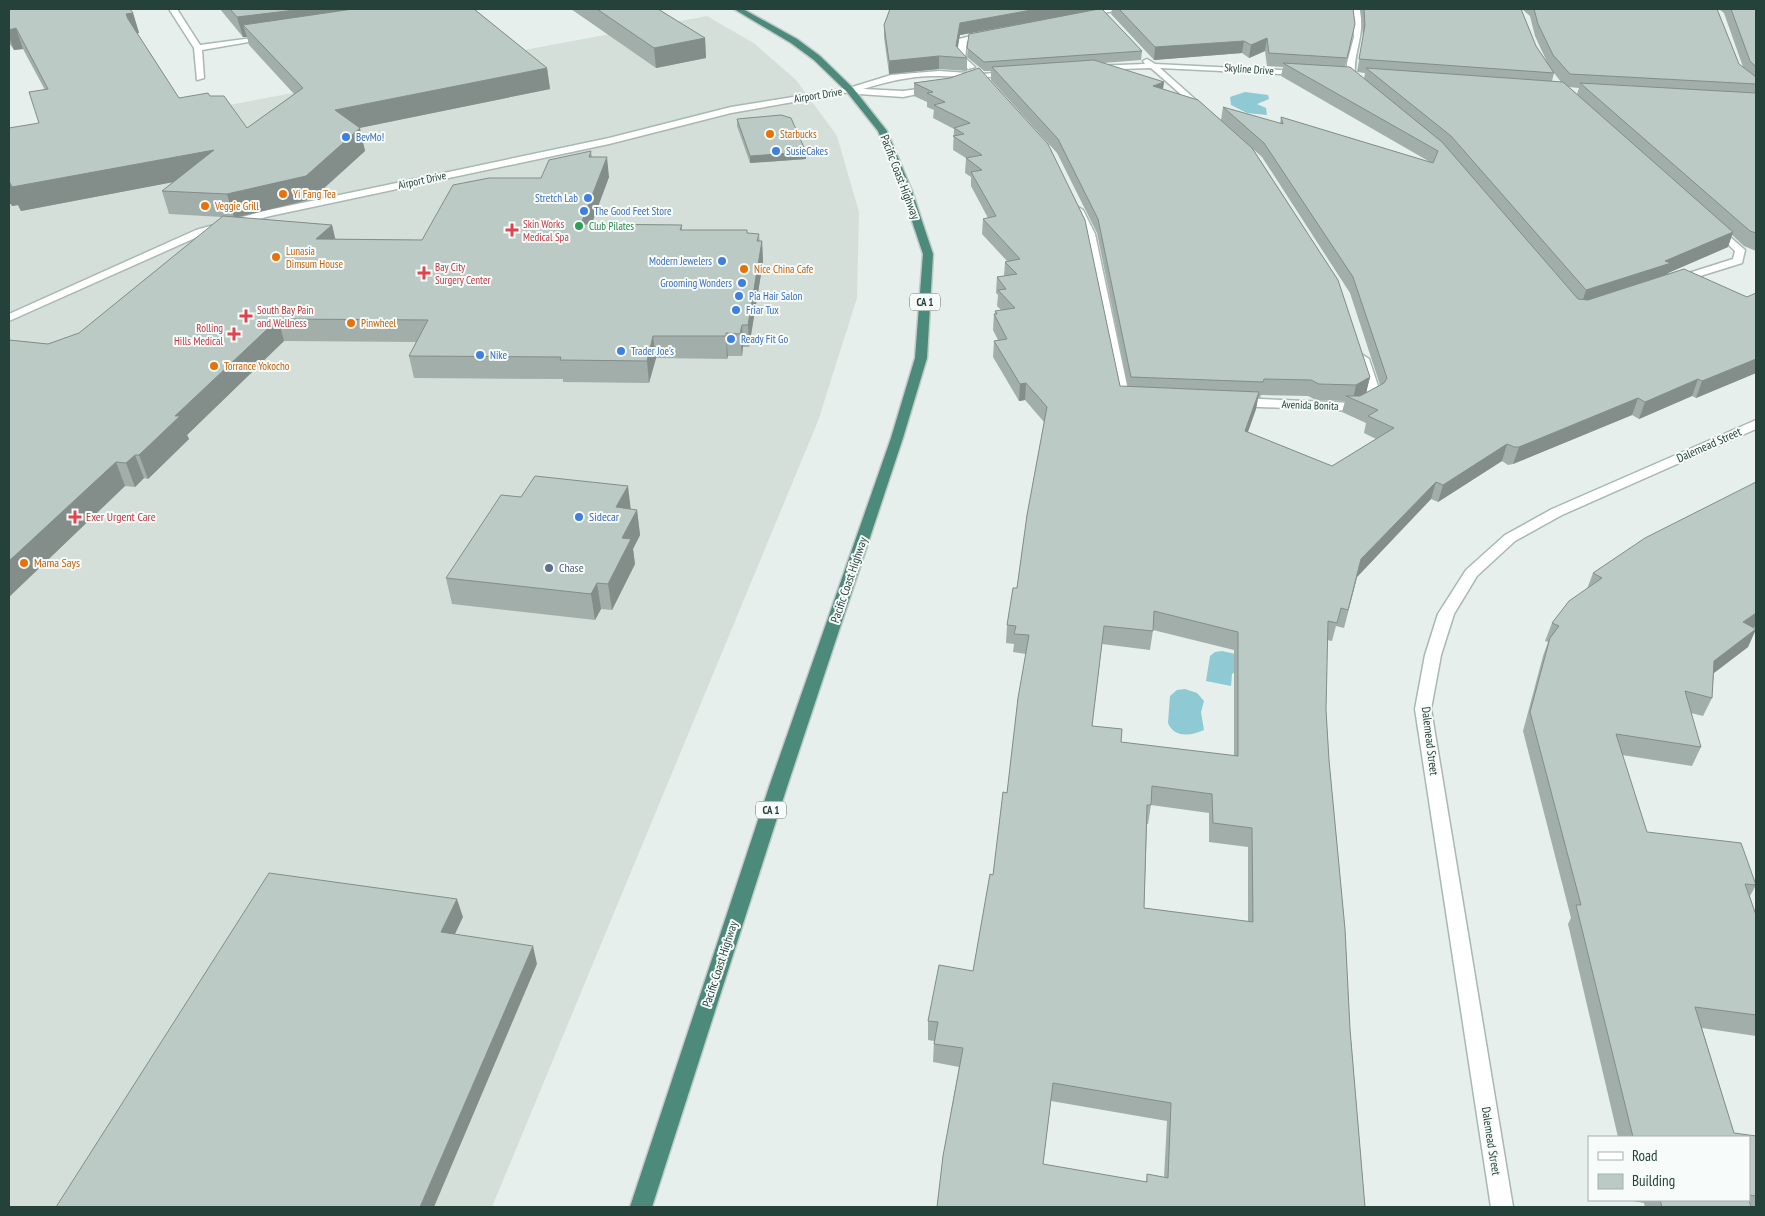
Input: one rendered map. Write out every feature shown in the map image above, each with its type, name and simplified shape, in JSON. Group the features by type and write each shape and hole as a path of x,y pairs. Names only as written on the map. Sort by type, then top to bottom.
{"highway":[{"name":"Pacific Coast Highway","path":"641,1207 775,796 897,438 921,358 928,254 907,191 882,131 850,90 817,58 794,41 738,9"}],"street":[{"path":"173,9 198,48 200,78"},
{"path":"1075,17 1119,9"},
{"path":"1347,77 1349,62 1356,45 1358,21 1356,9"},
{"path":"1103,12 1115,25"},
{"path":"992,88 961,59 962,39 1000,32"},
{"path":"198,48 276,37"},
{"path":"1139,51 1206,114"},
{"name":"Skyline Drive","path":"1086,68 1151,64 1314,74"},
{"path":"850,90 891,78 939,73 981,76 1019,73"},
{"path":"959,86 981,76"},
{"path":"1347,77 1370,78"},
{"path":"1347,77 1367,90"},
{"path":"850,90 903,94 940,89"},
{"name":"Airport Drive","path":"9,318 200,232 268,213 609,141 731,110 850,90"},
{"path":"1073,200 1090,234 1123,398 1142,399"},
{"path":"1662,285 1738,261 1740,250 1703,217"},
{"name":"Avenida Bonita","path":"1229,402 1355,406 1375,395 1360,349"},
{"name":"Dalemead Street","path":"1502,1207 1423,709 1433,656 1446,614 1471,573 1510,538 1557,512 1756,424"}],"shaded area":[{"path":"707,16 755,44 796,80 837,136 859,212 857,298 818,421 492,1207 9,1207 9,146"}],"water":[{"path":"1245,92 1268,95 1269,99 1257,104 1266,108 1267,115 1247,113 1231,105 1230,97"},
{"path":"1222,651 1240,655 1240,668 1232,674 1231,686 1206,681 1210,656 1215,652"},
{"path":"1185,689 1197,693 1204,701 1201,712 1204,730 1194,734 1183,734 1174,731 1168,723 1170,696 1177,690"}],"building":[{"path":"9,9 130,9 133,13 126,14 128,19 179,98 208,93 210,96 224,96 247,128 303,88 243,25 353,9 474,9 547,68 335,110 360,128 306,176 227,194 162,191 214,150 12,187 9,181 9,128 39,123 29,92 48,89 16,28 9,30"},
{"path":"230,9 303,9 237,17"},
{"path":"597,9 658,9 705,38 654,48"},
{"path":"890,9 1037,9 960,23 956,46 967,58 939,56 889,61 884,25"},
{"path":"1102,9 1142,51 984,62 967,48 969,34"},
{"path":"1119,9 1353,9 1355,24 1347,58 1269,53 1267,38 1251,45 1244,41 1155,47"},
{"path":"1364,9 1521,9 1536,46 1554,73 1359,59 1365,25"},
{"path":"1534,9 1717,9 1739,64 1756,77 1756,84 1570,74 1553,55 1538,24"},
{"path":"1731,9 1756,9 1756,67 1750,61"},
{"path":"1094,60 1164,82 1153,86 1198,100 1252,148 1338,280 1370,377 1356,385 1319,384 1311,380 1264,379 1263,382 1131,377 1098,219 1058,139 992,67"},
{"path":"1283,63 1350,67 1442,142 1578,299 1588,300 1684,269 1747,297 1756,293 1756,359 1702,381 1698,379 1645,402 1638,398 1519,447 1507,444 1443,485 1436,482 1361,559 1348,610 1341,608 1337,623 1328,621 1326,710 1329,760 1345,929 1350,1029 1365,1207 937,1207 943,1156 963,1048 934,1044 938,1022 928,1021 939,965 973,971 990,874 993,875 1003,792 1007,793 1018,698 1029,635 1014,634 1016,626 1007,625 1013,588 1017,588 1027,515 1047,407 1026,383 1020,384 994,341 1007,339 994,314 997,314 995,311 1015,308 998,290 1006,289 997,277 1017,274 1005,262 1020,259 983,219 996,216 971,172 982,170 966,158 982,155 953,136 964,134 954,128 970,123 934,105 945,102 927,93 933,92 914,83 950,78 979,68 1048,144 1085,220 1120,386 1259,392 1245,431 1332,466 1394,428 1368,416 1378,410 1346,396 1360,396 1384,383 1387,378 1353,277 1264,143 1223,107 1283,124 1281,117 1433,163 1438,151","holes":["1154,611 1238,632 1238,756 1121,742 1122,729 1092,726 1104,626 1153,631","1152,786 1212,794 1213,823 1252,828 1253,922 1144,908 1147,805 1151,805","1053,1083 1171,1103 1168,1178 1147,1174 1147,1182 1043,1164"]},
{"path":"1366,68 1563,82 1733,232 1665,261 1671,263 1586,290 1451,136"},
{"path":"1580,83 1756,93 1756,233 1750,231"},
{"path":"781,115 791,118 806,152 750,156 737,119"},
{"path":"591,151 589,157 607,157 581,224 682,225 680,230 747,230 747,233 759,234 757,241 762,241 748,325 742,325 740,334 726,333 726,336 653,336 647,361 560,360 561,357 409,356 428,320 278,319 175,416 180,416 139,455 135,455 126,463 116,462 9,561 9,340 48,344 79,333 223,216 332,225 316,239 422,240 453,185 489,178 541,178 549,160"},
{"path":"535,476 628,486 616,507 637,510 622,538 631,539 608,584 597,583 591,594 446,578 501,495 521,497"},
{"path":"1756,482 1756,613 1743,622 1756,629 1714,661 1712,698 1685,691 1701,747 1616,734 1647,832 1741,843 1756,885 1745,884 1756,915 1756,1015 1695,1007 1734,1133 1756,1136 1756,1196 1750,1195 1750,1136 1633,1136 1576,905 1581,905 1530,712 1550,638 1559,626 1552,623 1569,601 1602,578 1593,573 1645,538"},
{"path":"269,873 457,899 441,932 533,946 420,1207 56,1207"},
{"path":"1660,1201 1749,1201 1751,1207 1662,1207"}],"place":[{"name":"Starbucks","path":"770,134"},
{"name":"BevMo!","path":"346,137"},
{"name":"SusieCakes","path":"776,151"},
{"name":"Yi Fang Tea","path":"283,194"},
{"name":"Stretch Lab","path":"588,198"},
{"name":"Veggie Grill","path":"205,206"},
{"name":"The Good Feet Store","path":"584,211"},
{"name":"Club Pilates","path":"579,226"},
{"name":"Skin Works Medical Spa","path":"512,230"},
{"name":"Lunasia Dimsum House","path":"276,257"},
{"name":"Modern Jewelers","path":"722,261"},
{"name":"Nice China Cafe","path":"744,269"},
{"name":"Bay City Surgery Center","path":"424,273"},
{"name":"Grooming Wonders","path":"742,283"},
{"name":"Pia Hair Salon","path":"739,296"},
{"name":"Friar Tux","path":"736,310"},
{"name":"South Bay Pain and Wellness","path":"246,316"},
{"name":"Pinwheel","path":"351,323"},
{"name":"Rolling Hills Medical","path":"234,334"},
{"name":"Ready Fit Go","path":"731,339"},
{"name":"Trader Joe's","path":"621,351"},
{"name":"Nike","path":"480,355"},
{"name":"Torrance Yokocho","path":"214,366"},
{"name":"Exer Urgent Care","path":"75,517"},
{"name":"Sidecar","path":"579,517"},
{"name":"Mama Says","path":"24,563"},
{"name":"Chase","path":"549,568"}]}
